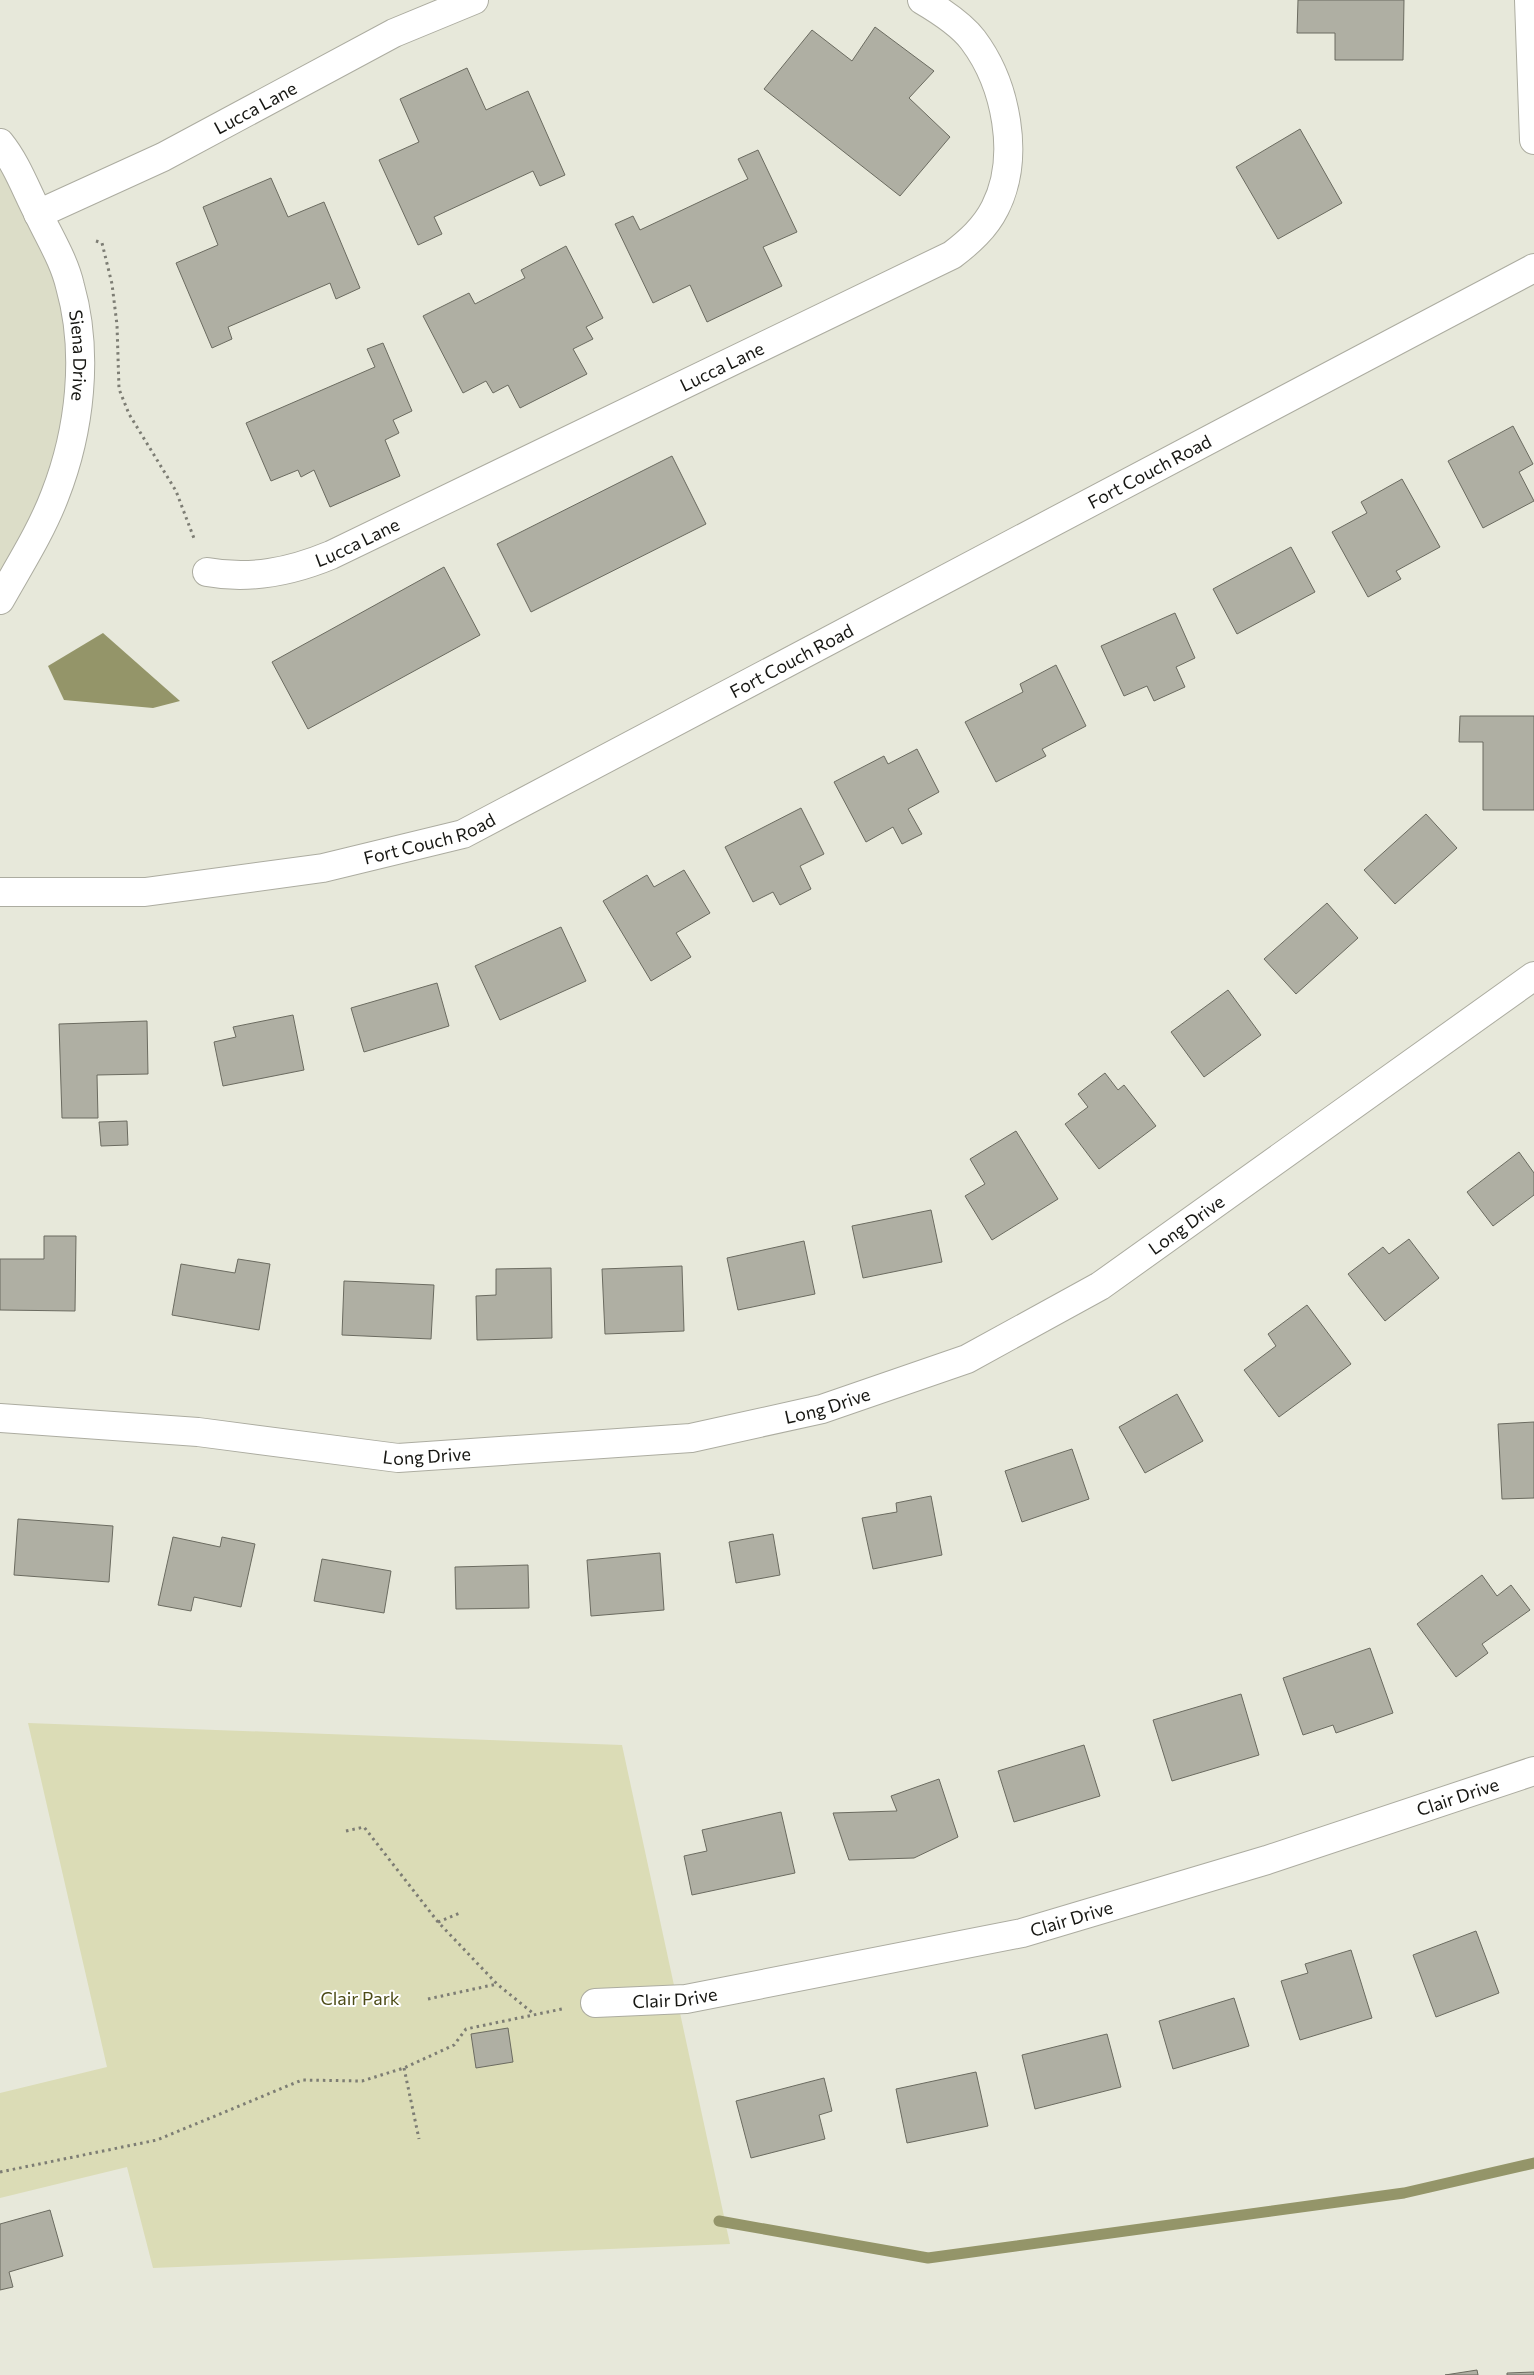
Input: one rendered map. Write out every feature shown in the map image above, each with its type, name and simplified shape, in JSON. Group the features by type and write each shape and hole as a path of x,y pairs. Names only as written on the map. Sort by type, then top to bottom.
{"street":[{"name":"Lucca Lane","path":"38,214 163,157 394,33 474,0"},
{"name":"Lucca Lane","path":"206,572 228,576 273,573 307,565 331,555 945,259 969,242 984,226 996,207 1003,186 1007,163 1008,138 1004,113 997,88 973,39 922,0"},
{"path":"1529,0 1532,40 1534,140"},
{"name":"Siena Drive","path":"0,143 24,182 38,214 53,241 70,285 77,321 80,382 66,462 54,496 0,600"},
{"name":"Fort Couch Road","path":"0,892 145,892 323,868 463,834 1534,268"},
{"name":"Long Drive","path":"0,1418 198,1432 398,1458 691,1438 822,1409 967,1359 1100,1286 1534,976"},
{"name":"Clair Drive","path":"595,2003 686,1999 1022,1933 1267,1860 1534,1771"}],"path":[{"path":"96,241 102,243 112,284 117,324 119,389 130,414 176,491 206,572"},
{"path":"346,1831 364,1827 438,1922 498,1984 534,2015"},
{"path":"438,1922 460,1913"},
{"path":"428,1999 498,1984"},
{"path":"0,2172 157,2140 302,2080 362,2081 404,2068 454,2045 466,2029 595,2003"},
{"path":"404,2068 419,2139"}],"shaded area":[{"path":"0,143 70,285 74,422 0,600"},
{"path":"103,633 180,701 153,708 64,700 48,666"}],"green space":[{"name":"Clair Park","path":"28,1723 622,1745 730,2244 153,2268 127,2167 0,2198 0,2093 107,2067"}],"building":[{"path":"1298,0 1404,0 1403,60 1335,60 1335,33 1297,33"},
{"path":"875,27 934,71 909,98 950,137 900,196 764,89 812,30 852,61"},
{"path":"467,68 486,110 528,91 565,175 540,186 533,171 434,217 442,234 418,245 379,160 419,142 400,99"},
{"path":"1300,129 1342,203 1278,239 1236,167"},
{"path":"758,150 797,232 763,247 782,286 707,322 690,285 653,303 615,224 633,216 640,230 748,179 738,159"},
{"path":"271,178 288,217 324,202 360,288 336,299 330,283 228,327 232,339 212,348 176,263 218,245 203,207"},
{"path":"566,246 603,318 586,327 593,339 573,349 587,374 520,408 508,385 493,393 486,381 463,393 423,316 469,293 475,304 525,278 521,270"},
{"path":"383,343 412,411 393,420 399,433 385,440 400,476 330,507 314,470 301,477 298,470 271,481 246,423 375,367 367,349"},
{"path":"1513,426 1533,464 1519,472 1534,501 1483,528 1448,461"},
{"path":"672,456 706,524 531,612 497,544"},
{"path":"1402,479 1440,547 1396,571 1401,579 1368,597 1332,532 1367,513 1361,502"},
{"path":"1291,547 1315,592 1237,634 1213,589"},
{"path":"444,567 480,635 308,729 272,662"},
{"path":"1175,613 1195,658 1176,667 1185,687 1154,701 1147,686 1124,696 1101,646"},
{"path":"1056,665 1086,726 1042,749 1046,756 996,782 965,722 1023,692 1020,684"},
{"path":"1460,716 1534,716 1534,810 1483,810 1483,742 1459,742"},
{"path":"917,749 939,792 908,809 922,834 902,844 893,827 866,842 834,782 884,756 888,764"},
{"path":"801,808 824,854 800,866 811,889 780,905 773,892 753,902 725,847"},
{"path":"1426,814 1457,848 1395,904 1364,870"},
{"path":"684,870 710,913 676,933 691,957 651,981 603,901 647,875 654,887"},
{"path":"1327,903 1358,938 1296,994 1264,959"},
{"path":"561,927 586,981 500,1020 475,966"},
{"path":"437,983 449,1026 364,1052 351,1008"},
{"path":"1228,990 1261,1035 1204,1077 1171,1032"},
{"path":"293,1015 304,1070 223,1086 214,1042 236,1037 233,1027"},
{"path":"147,1021 148,1074 97,1075 98,1118 62,1118 59,1024"},
{"path":"1105,1073 1118,1090 1124,1085 1156,1126 1099,1169 1065,1124 1088,1107 1078,1094"},
{"path":"127,1121 128,1145 101,1146 99,1122"},
{"path":"1016,1131 1058,1199 992,1240 965,1196 985,1184 970,1159"},
{"path":"1519,1152 1534,1173 1534,1195 1493,1226 1467,1192"},
{"path":"931,1210 942,1262 863,1278 852,1226"},
{"path":"44,1236 76,1236 75,1311 0,1310 0,1259 44,1259"},
{"path":"1409,1239 1439,1278 1385,1321 1348,1274 1383,1247 1389,1254"},
{"path":"804,1241 815,1294 738,1310 727,1258"},
{"path":"238,1259 270,1264 259,1330 172,1315 181,1264 235,1273"},
{"path":"682,1266 684,1331 605,1334 602,1269"},
{"path":"551,1268 552,1338 477,1340 476,1296 496,1295 496,1269"},
{"path":"344,1281 434,1285 431,1339 342,1335"},
{"path":"1307,1305 1351,1364 1279,1417 1244,1370 1276,1346 1268,1334"},
{"path":"1177,1394 1203,1441 1145,1473 1119,1427"},
{"path":"1534,1422 1534,1498 1502,1499 1498,1424"},
{"path":"1072,1449 1089,1499 1022,1522 1005,1471"},
{"path":"931,1496 942,1555 873,1569 862,1518 897,1512 896,1503"},
{"path":"18,1519 113,1526 109,1582 14,1575"},
{"path":"773,1534 780,1575 736,1583 729,1542"},
{"path":"173,1537 220,1547 222,1537 255,1544 241,1607 194,1597 191,1611 158,1605"},
{"path":"660,1553 664,1610 591,1616 587,1560"},
{"path":"322,1559 391,1571 384,1613 314,1601"},
{"path":"528,1565 529,1608 456,1609 455,1567"},
{"path":"1482,1575 1497,1596 1511,1585 1530,1610 1482,1644 1488,1653 1456,1677 1417,1624"},
{"path":"1370,1648 1393,1713 1336,1733 1333,1725 1303,1735 1283,1678"},
{"path":"1241,1694 1259,1755 1172,1781 1153,1720"},
{"path":"1084,1745 1100,1796 1014,1822 998,1771"},
{"path":"939,1779 958,1837 914,1858 849,1860 833,1813 897,1811 891,1796"},
{"path":"781,1812 795,1873 692,1895 684,1856 707,1851 702,1830"},
{"path":"1476,1931 1499,1993 1436,2017 1413,1955"},
{"path":"1351,1950 1372,2018 1300,2040 1281,1981 1308,1973 1305,1964"},
{"path":"1234,1998 1249,2046 1173,2069 1159,2021"},
{"path":"508,2028 513,2062 476,2068 471,2034"},
{"path":"1107,2034 1121,2087 1035,2109 1022,2055"},
{"path":"976,2072 988,2126 907,2143 896,2089"},
{"path":"824,2078 832,2111 819,2115 825,2139 751,2158 736,2101"},
{"path":"50,2210 63,2256 9,2272 13,2287 0,2290 0,2224"},
{"path":"1477,2370 1478,2375 1445,2375"},
{"path":"1534,2372 1534,2375 1507,2375 1507,2373"}],"waterway":[{"path":"719,2221 928,2258 1404,2193 1534,2163"}]}
